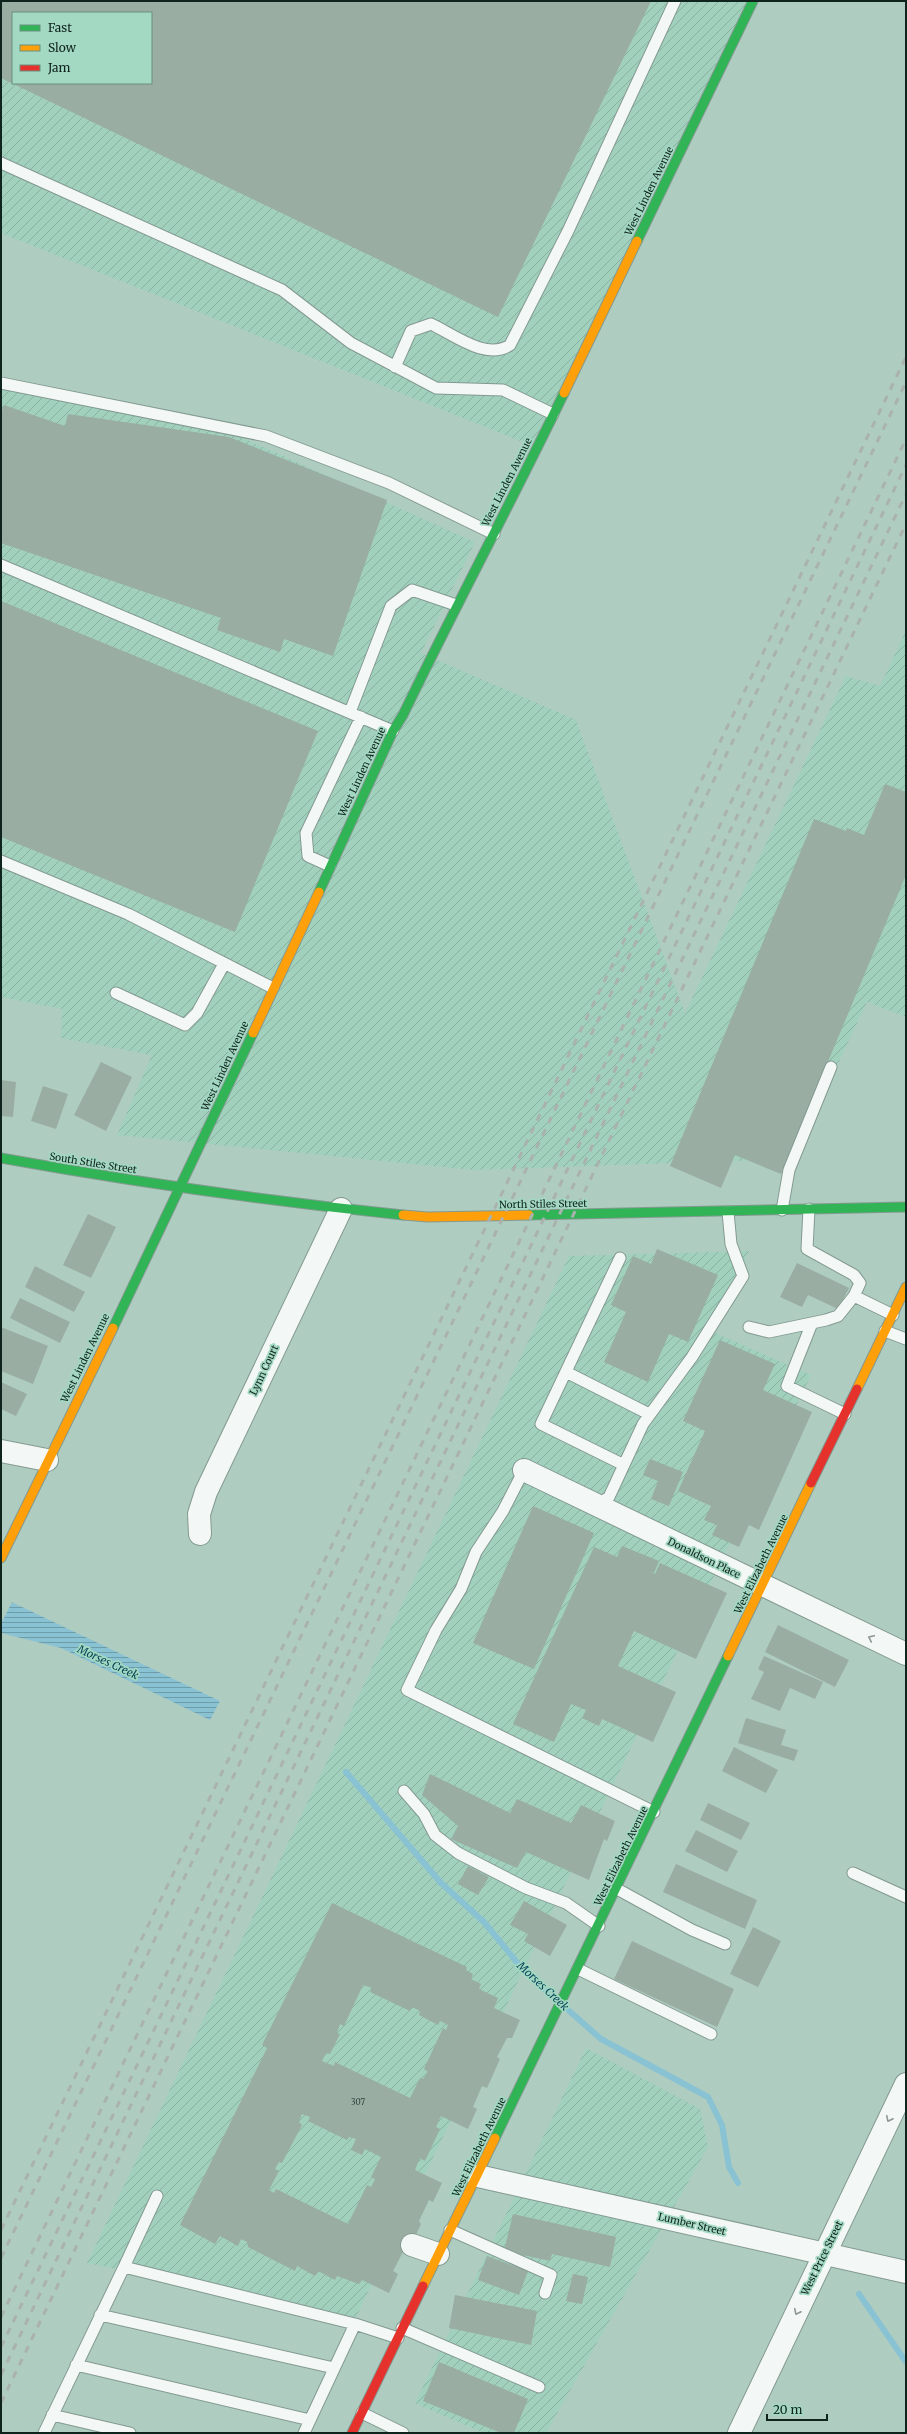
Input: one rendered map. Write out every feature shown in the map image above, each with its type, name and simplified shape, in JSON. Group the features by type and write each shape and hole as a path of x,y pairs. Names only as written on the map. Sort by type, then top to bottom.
{"street":[{"name":"West Linden Avenue","path":"1,1558 47,1460 182,1187 393,731 403,715 456,605 494,534 554,414 754,1"},
{"name":"South Stiles Street","path":"1,1158 182,1187"},
{"name":"North Stiles Street","path":"182,1187 340,1209 428,1217 728,1212 906,1207"},
{"name":"Lynn Court","path":"200,1534 199,1514 206,1492 340,1209"},
{"name":"West Elizabeth Avenue","path":"352,2433 438,2254 556,2016 906,1287"},
{"path":"1,1451 47,1460"},
{"name":"Donaldson Place","path":"524,1470 763,1587 906,1654"},
{"name":"West Price Street","path":"739,2433 906,2084"},
{"name":"Lumber Street","path":"478,2176 906,2272"},
{"path":"412,2245 438,2254"}],"lane":[{"path":"395,367 411,331 431,324 475,346 496,351 510,345 568,231 675,1"},
{"path":"1,163 282,290 351,343 436,388 503,390 554,414"},
{"path":"1,383 266,436 389,483 494,534"},
{"path":"1,565 393,731"},
{"path":"350,712 391,606 412,590 456,605"},
{"path":"330,866 308,856 306,833 362,717"},
{"path":"1,861 128,914 273,988"},
{"path":"116,993 185,1025 197,1013 224,964"},
{"path":"782,1210 789,1170 831,1067"},
{"path":"749,1327 769,1332 838,1316 854,1296 860,1283 854,1275 807,1249 809,1209"},
{"path":"597,1506 609,1497 649,1414 692,1357 743,1276 731,1244 728,1212"},
{"path":"620,1258 541,1424 624,1465"},
{"path":"854,1296 893,1314"},
{"path":"812,1323 787,1386 845,1414"},
{"path":"885,1331 906,1339"},
{"path":"566,1372 649,1414"},
{"path":"524,1470 503,1511 476,1552 460,1589 436,1630 407,1690 654,1812"},
{"path":"404,1791 424,1814 435,1835 458,1853 526,1888 566,1903 599,1926"},
{"path":"853,1873 906,1897"},
{"path":"617,1889 692,1930 725,1944"},
{"path":"578,1969 711,2034"},
{"path":"44,2433 157,2196"},
{"path":"450,2230 551,2275 545,2293"},
{"path":"124,2268 355,2324 400,2333 539,2387"},
{"path":"100,2315 334,2368"},
{"path":"304,2433 355,2324"},
{"path":"76,2366 310,2420"},
{"path":"362,2413 403,2433"},
{"path":"52,2415 130,2433"}],"shaded area":[{"path":"1,1 750,1 533,446 1,233"},
{"path":"1,381 227,431 475,542 421,653 576,720 685,1013 846,676 880,686 906,630 906,1017 867,1002 793,1159 474,1170 117,1135 152,1055 61,1038 62,1009 1,997"},
{"path":"749,1251 711,1331 811,1375 356,2317 87,2263 569,1256"},
{"path":"586,2048 700,2109 708,2147 546,2433 483,2433 415,2403"}],"water":[{"path":"1,1597 220,1701 210,1720 61,1648 1,1633"}],"pier":[{"path":"1,1595 13,1600 1,1624"}],"building":[{"path":"1,1 651,1 498,317 13,84 152,84 152,12 12,12 12,83 1,78"},
{"path":"4,405 65,426 68,414 229,437 387,500 333,656 284,639 280,652 217,630 221,618 1,543 1,412"},
{"path":"1,601 318,731 235,932 1,837"},
{"path":"885,784 906,792 906,875 781,1174 735,1155 721,1188 670,1166 814,819 846,831 847,828 864,835"},
{"path":"101,1062 132,1077 106,1131 74,1115"},
{"path":"1,1080 16,1082 13,1117 1,1116"},
{"path":"43,1086 68,1094 56,1129 31,1121"},
{"path":"88,1214 116,1227 91,1278 63,1265"},
{"path":"657,1249 718,1275 688,1342 669,1334 648,1382 604,1362 626,1312 611,1305 633,1256 651,1264"},
{"path":"797,1263 849,1288 838,1309 808,1295 802,1307 780,1297"},
{"path":"35,1266 85,1292 74,1312 25,1287"},
{"path":"20,1298 70,1322 60,1343 10,1318"},
{"path":"1,1327 48,1346 33,1384 1,1371"},
{"path":"720,1340 775,1364 763,1390 812,1412 759,1530 749,1525 739,1547 712,1535 717,1525 704,1520 711,1506 678,1491 705,1431 683,1421"},
{"path":"1,1382 27,1394 16,1416 1,1409"},
{"path":"650,1459 683,1472 669,1506 651,1499 658,1481 643,1475"},
{"path":"533,1506 594,1533 534,1669 473,1643"},
{"path":"622,1546 659,1561 654,1573 649,1571 655,1574 660,1563 727,1593 696,1659 634,1631 618,1666 676,1692 653,1742 602,1719 599,1726 582,1718 586,1710 571,1704 554,1742 513,1724 594,1547 617,1557"},
{"path":"778,1625 849,1660 835,1687 765,1652"},
{"path":"764,1656 823,1682 815,1699 790,1688 780,1711 751,1699 764,1672 758,1669"},
{"path":"746,1718 786,1730 781,1745 798,1750 794,1761 738,1743"},
{"path":"734,1747 778,1770 766,1793 722,1771"},
{"path":"430,1774 510,1813 517,1799 571,1823 581,1805 615,1821 607,1841 604,1839 589,1880 526,1852 517,1868 451,1839 458,1826 422,1795"},
{"path":"708,1803 750,1823 741,1840 700,1820"},
{"path":"696,1830 738,1851 727,1872 685,1851"},
{"path":"676,1864 757,1900 745,1929 663,1892"},
{"path":"468,1866 489,1877 478,1895 458,1884"},
{"path":"524,1901 567,1925 550,1956 524,1941 528,1934 510,1925"},
{"path":"332,1903 467,1967 466,1970 473,1974 471,1979 481,1984 479,1989 498,1998 494,2008 520,2020 512,2038 507,2038 497,2057 500,2059 487,2088 482,2086 473,2107 477,2109 468,2129 441,2116 436,2127 440,2129 425,2161 420,2158 415,2170 442,2183 433,2202 429,2200 419,2221 421,2224 408,2252 404,2250 393,2271 398,2274 389,2293 362,2280 359,2284 337,2276 335,2280 318,2271 315,2276 297,2266 295,2271 248,2247 247,2242 241,2239 238,2246 220,2236 215,2244 180,2225 267,2048 262,2045","holes":["363,1985 372,1988 370,1992 410,2011 412,2007 420,2011 419,2015 438,2025 440,2021 448,2025 446,2030 443,2028 424,2069 428,2072 423,2079 420,2078 410,2098 335,2062 334,2066 322,2061 326,2053 330,2054 340,2034 337,2033 340,2024 344,2026","302,2114 310,2117 308,2121 347,2140 349,2137 356,2139 351,2150 362,2155 365,2149 381,2157 371,2177 375,2179 371,2187 367,2185 348,2224 276,2189 274,2193 269,2190 279,2171 275,2169 279,2162 282,2163 302,2125 299,2122"]},
{"path":"753,1927 781,1941 758,1987 730,1974"},
{"path":"632,1941 734,1989 717,2027 614,1979"},
{"path":"513,2214 616,2237 610,2267 552,2254 550,2261 504,2251"},
{"path":"487,2256 528,2271 519,2295 478,2280"},
{"path":"573,2274 588,2277 582,2304 566,2301"},
{"path":"455,2295 537,2311 531,2345 449,2328"},
{"path":"439,2362 528,2399 514,2433 501,2433 423,2401"}],"waterway":[{"name":"Morses Creek","path":"346,1772 441,1883 484,1922 524,1971 601,2039 708,2097 722,2125 729,2167 738,2183"},
{"name":"Morses Creek","path":"859,2294 906,2362"}],"railway":[{"path":"1,2230 906,357"},
{"path":"1,2258 906,382"},
{"path":"1,2317 906,439"},
{"path":"1,2347 906,465"},
{"path":"1,2375 906,494"},
{"path":"1,2403 906,524"}],"traffic: fast":[{"path":"637,241 753,1"},
{"path":"319,892 393,731 403,715 564,393"},
{"path":"113,1328 253,1033"},
{"path":"1,1158 201,1190 302,1204 403,1215"},
{"path":"529,1215 906,1207"},
{"path":"495,2138 728,1656"}],"traffic: slow":[{"path":"564,393 637,241"},
{"path":"253,1033 319,892"},
{"path":"403,1215 428,1217 529,1215"},
{"path":"857,1389 906,1287"},
{"path":"1,1558 113,1328"},
{"path":"728,1656 811,1483"},
{"path":"423,2286 495,2138"}],"traffic: jam":[{"path":"811,1483 857,1389"},
{"path":"352,2433 423,2286"}]}
